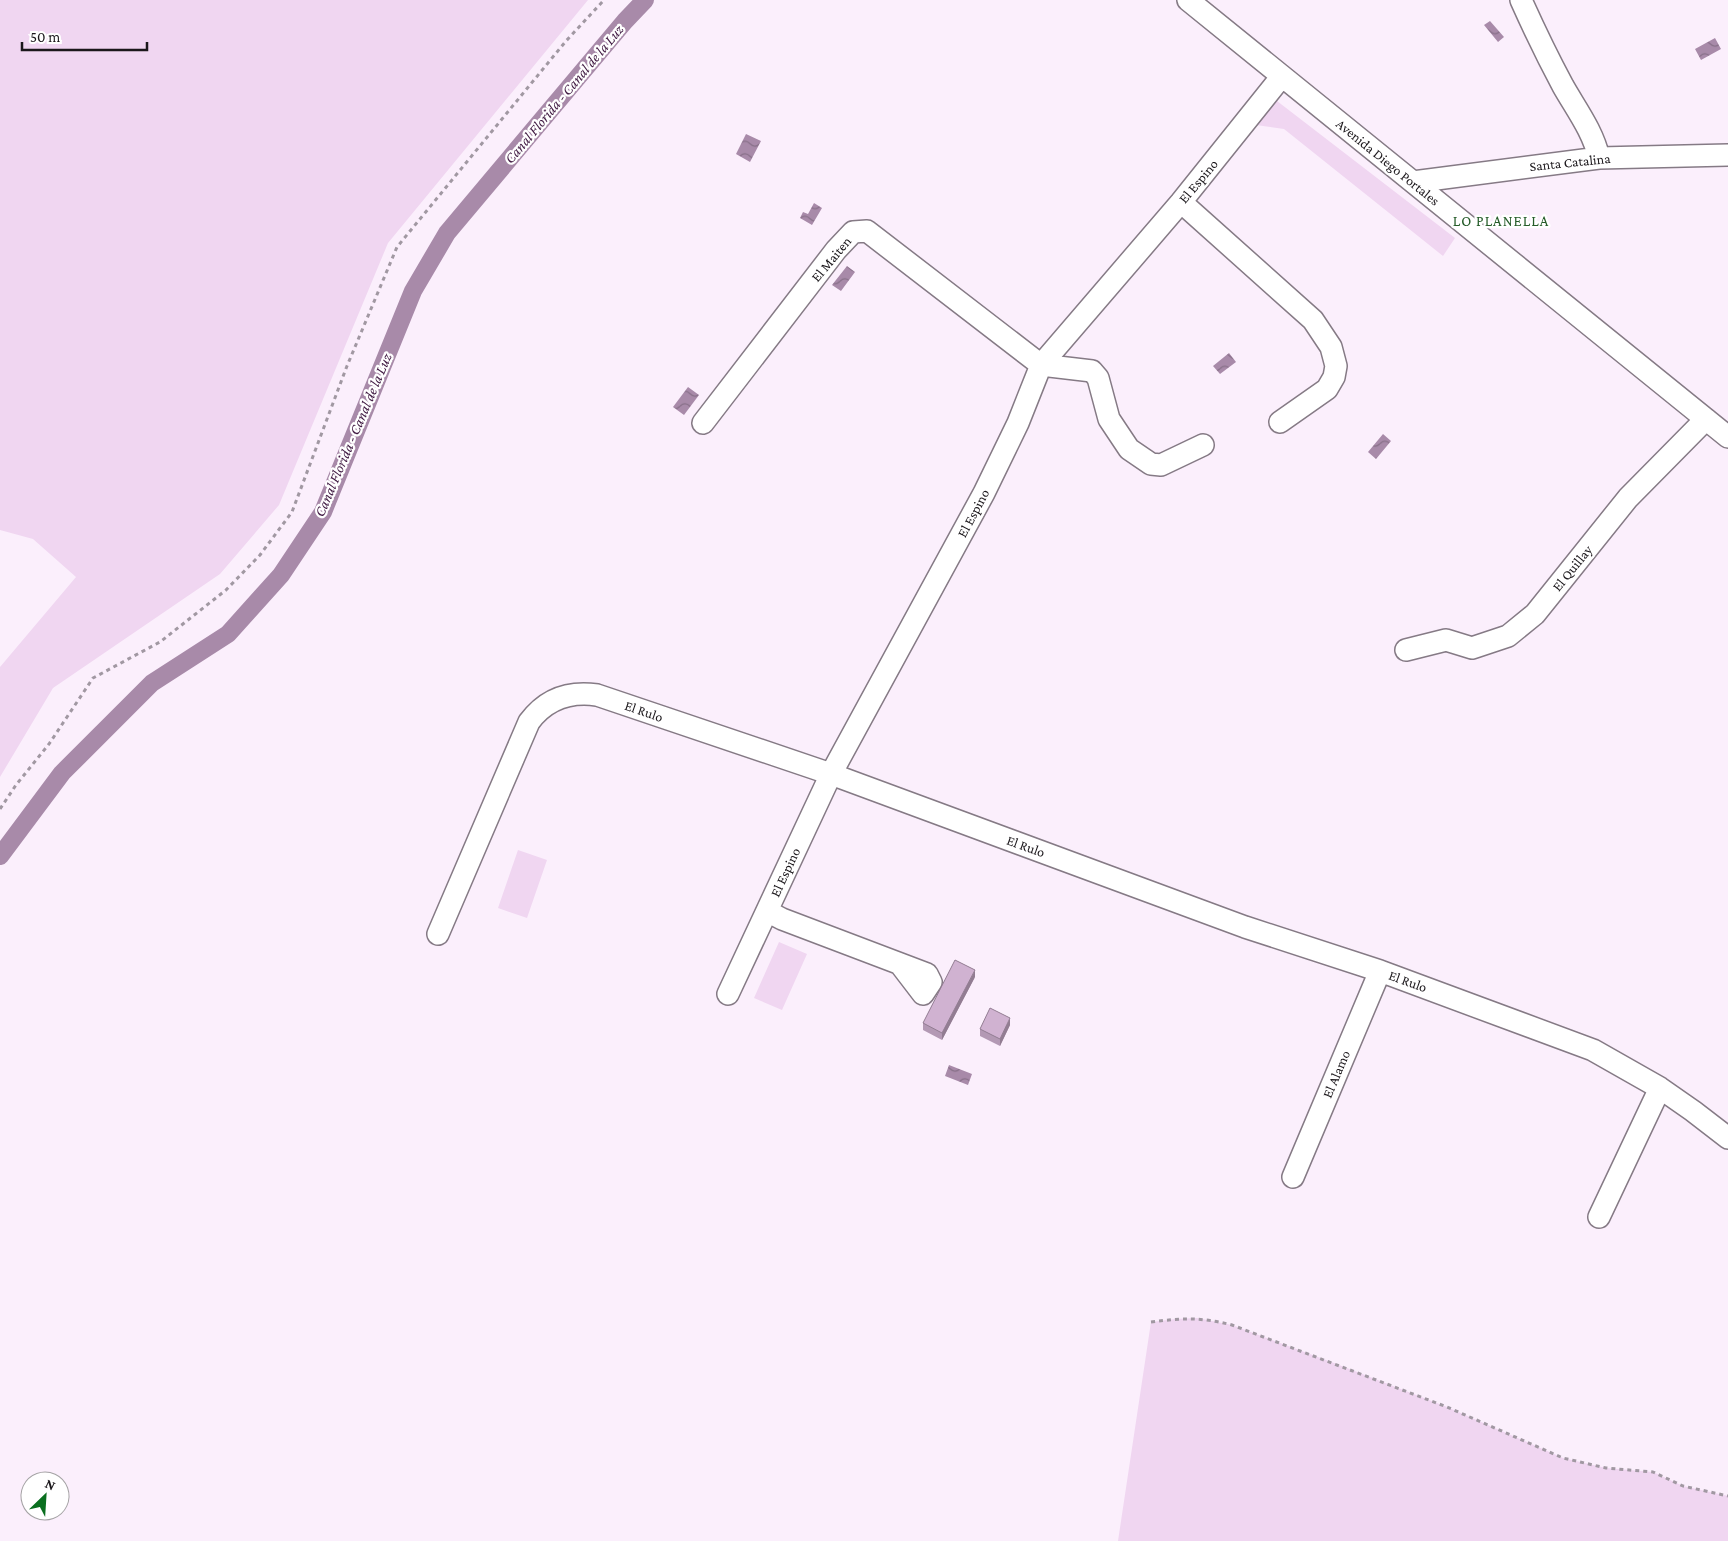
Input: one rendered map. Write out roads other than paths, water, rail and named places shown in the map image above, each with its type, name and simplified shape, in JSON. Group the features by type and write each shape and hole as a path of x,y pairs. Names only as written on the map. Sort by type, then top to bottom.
{"street":[{"name":"Avenida Diego Portales","path":"1188,0 1728,437"},
{"path":"1521,0 1552,66 1588,127 1599,158"},
{"name":"El Espino","path":"728,994 831,774 984,493 1018,423 1041,365 1181,202 1282,76"},
{"name":"Santa Catalina","path":"1413,182 1599,158 1728,155"},
{"path":"1181,202 1313,320 1331,347 1336,366 1334,378 1328,389 1280,422"},
{"name":"El Maiten","path":"703,423 836,250 853,232 867,231 1041,365"},
{"path":"1041,365 1092,371 1098,378 1109,419 1129,449 1151,464 1160,465 1203,445"},
{"name":"El Quillay","path":"1406,650 1446,640 1472,648 1508,636 1535,614 1628,498 1706,419"},
{"name":"El Rulo","path":"438,934 527,727 543,706 562,696 585,693 597,695 831,774 1245,927 1380,970 1593,1050 1660,1088 1728,1138"},
{"path":"767,911 782,919 900,964"},
{"name":"El Alamo","path":"1293,1176 1380,970"},
{"path":"1598,1217 1660,1088"}],"water":[{"path":"1490,21 1504,37 1498,42 1484,25"},
{"path":"1715,38 1721,49 1701,60 1695,49"},
{"path":"746,134 761,141 750,162 736,154"},
{"path":"814,203 822,208 812,225 800,218 803,212 808,214"},
{"path":"847,266 855,272 841,291 832,285"},
{"path":"1229,353 1236,362 1220,374 1213,366"},
{"path":"688,387 699,395 684,415 673,407"},
{"path":"1383,434 1391,441 1376,459 1368,452"},
{"path":"949,1065 972,1074 968,1085 945,1076"}],"waterway":[{"name":"Canal Florida - Canal de la Luz","path":"0,856 62,773 152,683 228,634 281,575 323,512 413,291 447,233 625,21 645,0"}],"district":[{"name":"LO PLANELLA","path":"1501,221"}]}
